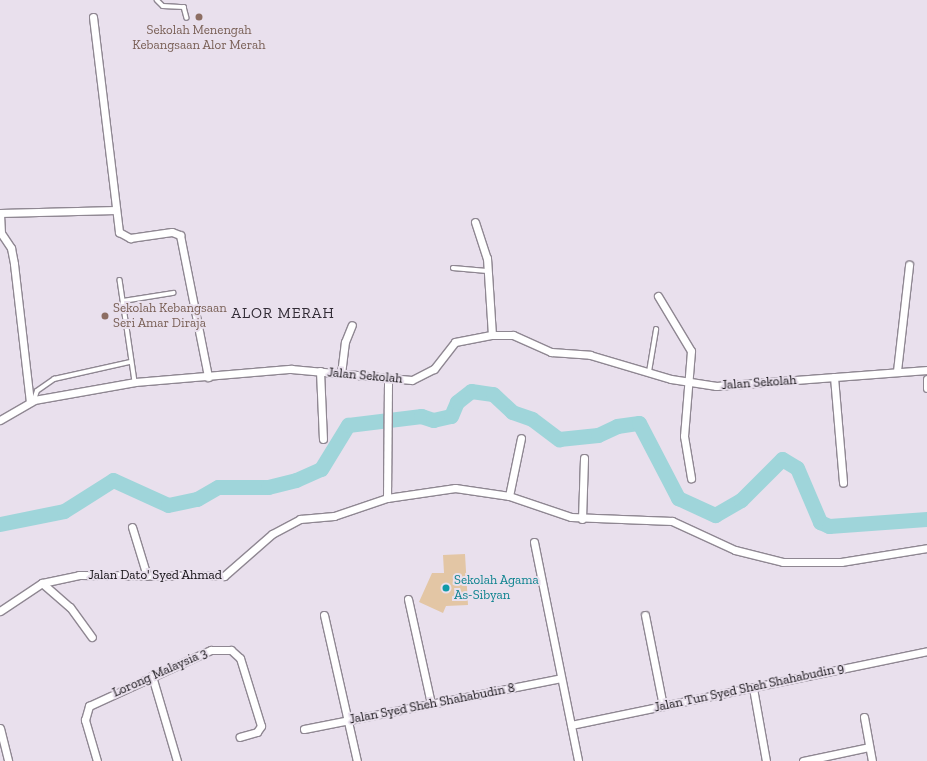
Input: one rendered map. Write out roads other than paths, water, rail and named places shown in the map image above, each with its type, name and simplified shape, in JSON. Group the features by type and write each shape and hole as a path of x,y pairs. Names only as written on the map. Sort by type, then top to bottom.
{"street":[{"path":"93,17 116,210 120,232 125,237 172,232 182,238 208,376"},
{"path":"32,401 14,264 11,248 1,233 0,214 116,210"},
{"path":"475,222 486,251 492,335"},
{"path":"897,371 909,266"},
{"path":"658,296 689,345 689,383 684,448 690,478"},
{"path":"340,374 345,342 352,325"},
{"name":"Jalan Sekolah","path":"0,420 32,401 135,382 264,370 320,371 388,380 420,378 434,369 455,342 492,335 513,335 546,351 590,356 689,383 737,387 897,371 927,370"},
{"path":"320,371 322,440"},
{"path":"834,377 843,483"},
{"path":"927,379 927,388"},
{"path":"387,498 388,380"},
{"path":"509,496 521,438"},
{"path":"582,519 584,458"},
{"name":"Jalan Dato' Syed Ahmad","path":"0,611 42,583 79,575 229,575 288,523 341,515 387,498 463,487 509,496 582,519 672,520 735,550 783,562 841,562 927,548"},
{"path":"132,527 147,576"},
{"path":"534,542 578,761"},
{"path":"42,583 70,607 92,637"},
{"path":"408,599 431,704"},
{"path":"324,615 349,720 357,761"},
{"path":"645,615 663,706"},
{"name":"Lorong Malaysia 3","path":"97,761 85,720 86,710 92,703 211,650 237,654 261,726 257,732 240,737"},
{"name":"Jalan Tun Syed Sheh Shahabudin 9","path":"571,725 927,651"},
{"path":"152,676 178,761"},
{"name":"Jalan Syed Sheh Shahabudin 8","path":"304,729 561,678"},
{"path":"753,688 766,761"},
{"path":"864,717 872,761"},
{"path":"0,728 8,761"},
{"path":"803,761 870,747"}],"lane":[{"path":"157,0 163,6 184,7 187,18"},
{"path":"453,268 488,271"},
{"path":"120,280 130,362 135,382"},
{"path":"123,301 173,293"},
{"path":"649,373 656,330"},
{"path":"32,401 37,391 54,379 130,362"}],"waterway":[{"path":"0,524 64,511 113,480 168,505 197,499 218,487 268,487 296,480 321,469 348,425 421,416 433,420 451,416 457,402 471,391 493,394 512,412 532,419 559,439 598,435 617,426 639,423 678,498 715,515 741,500 782,459 797,468 820,522 829,526 927,519"}],"place":[{"name":"Sekolah Menengah Kebangsaan Alor Merah","path":"199,17"},
{"name":"Sekolah Kebangsaan Seri Amar Diraja","path":"105,316"},
{"name":"Sekolah Agama As-Sibyan","path":"446,588"}],"district":[{"name":"ALOR MERAH","path":"283,314"}]}
